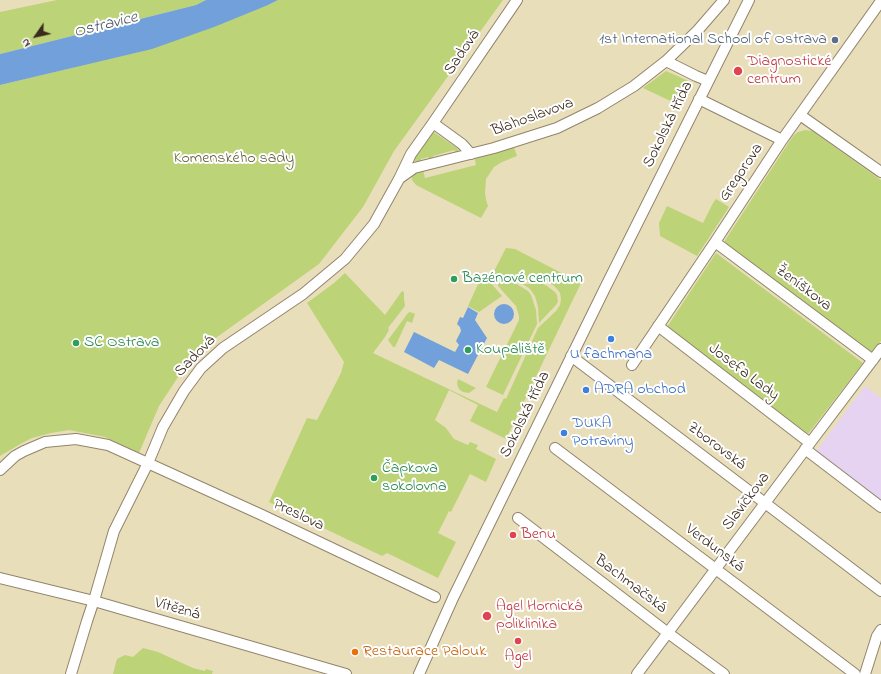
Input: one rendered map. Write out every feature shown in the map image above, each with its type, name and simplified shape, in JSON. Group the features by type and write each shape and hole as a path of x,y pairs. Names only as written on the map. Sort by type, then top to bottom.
{"street":[{"name":"Sadová","path":"71,674 114,531 164,427 184,390 201,368 223,348 303,294 346,258 374,224 411,154 517,0"},
{"name":"Blahoslavova","path":"399,179 414,168 511,143 556,128 598,108 634,86 666,61 698,30 724,0"},
{"name":"Sokolská třída","path":"419,674 453,598 571,356 749,0"},
{"name":"Gregorova","path":"632,365 782,140 877,16 881,1"},
{"path":"666,61 708,81"},
{"path":"699,99 782,140"},
{"path":"800,115 881,172"},
{"path":"433,123 462,144 471,154"},
{"name":"Ženíškova","path":"715,242 873,360"},
{"name":"Josefa Lady","path":"658,326 881,506"},
{"name":"Slavíčkova","path":"637,674 881,349"},
{"name":"Zborovská","path":"571,356 881,591"},
{"name":"Preslova","path":"0,470 15,456 45,442 76,439 108,444 435,597"},
{"name":"Verdunská","path":"555,448 855,674"},
{"name":"Bachmačská","path":"518,518 724,674"},
{"name":"Vítězná","path":"0,578 94,601 346,674"},
{"path":"865,674 877,636 881,630"}],"shaded area":[{"path":"865,386 881,398 881,502 815,453"}],"green space":[{"path":"57,0 206,0 196,5 0,54 0,12"},
{"name":"Komenského sady","path":"278,0 503,0 394,151 363,207 319,264 213,340 180,374 159,406 139,453 105,437 69,430 32,438 0,456 0,85 71,68 268,5"},
{"path":"666,71 693,83 681,106 643,88"},
{"path":"805,130 812,131 881,180 881,341 871,353 724,242 793,136 798,132"},
{"path":"432,131 457,148 459,153 457,154 454,150 433,156 430,160 428,157 421,159 421,161 415,161 413,158"},
{"path":"514,147 517,156 494,167 486,179 485,193 488,206 481,218 416,185 412,180 412,175 414,173 423,170 425,178 476,165 474,156"},
{"path":"716,199 729,207 697,256 660,236 659,223 667,206 703,223"},
{"name":"Čapkova sokolovna","path":"506,248 515,249 581,283 506,439 470,421 478,405 449,390 435,420 446,428 454,439 468,445 470,442 478,445 476,449 496,459 486,482 470,474 451,512 449,511 438,533 456,542 438,578 387,553 382,556 269,502 307,418 317,420 341,373 344,362 307,303 345,273 385,315 402,291 404,292 405,306 388,328 389,330 385,337 373,353 497,412 504,398 506,399 538,328 556,311 560,305 561,299 560,293 557,289 553,285 544,281 502,279 493,277 492,275"},
{"path":"716,253 863,363 808,434 667,327"},
{"path":"480,275 484,275 502,296 479,312 468,306 479,282 477,281"},
{"path":"500,282 515,283 528,291 531,295 536,310 537,324 503,395 486,387 519,320 519,316 516,306 498,286"},
{"path":"523,284 543,284 557,295 558,302 539,323 538,307 535,296 530,289"},
{"path":"410,312 415,314 412,323 407,321 395,347 393,347 388,340"},
{"path":"458,379 476,388 469,393 463,392 458,387"},
{"path":"143,648 158,652 193,668 213,671 212,674 113,674 117,659 125,655 133,657"}],"water":[{"path":"206,0 278,0 214,27 152,49 0,85 0,54 196,5"},
{"path":"500,304 508,304 514,310 514,318 508,324 500,324 494,318 494,310"},
{"path":"468,307 478,313 475,320 487,338 468,374 439,360 434,368 404,352 414,332 455,352 459,345 456,341 461,331 457,324 460,317 463,318"}],"place":[{"name":"1st International School of Ostrava","path":"835,40"},
{"name":"Diagnostické centrum","path":"738,71"},
{"name":"Bazénové centrum","path":"454,279"},
{"name":"U fachmana","path":"611,339"},
{"name":"SC Ostrava","path":"76,343"},
{"name":"Koupaliště","path":"468,350"},
{"name":"ADRA obchod","path":"586,390"},
{"name":"DUKA Potraviny","path":"564,433"},
{"name":"Čapkova sokolovna","path":"374,478"},
{"name":"Benu","path":"513,535"},
{"name":"Agel Hornická poliklinika","path":"487,616"},
{"name":"Agel","path":"518,641"},
{"name":"Restaurace Palouk","path":"355,652"}],"water label":[{"name":"Ostravice","path":"106,26"}]}
